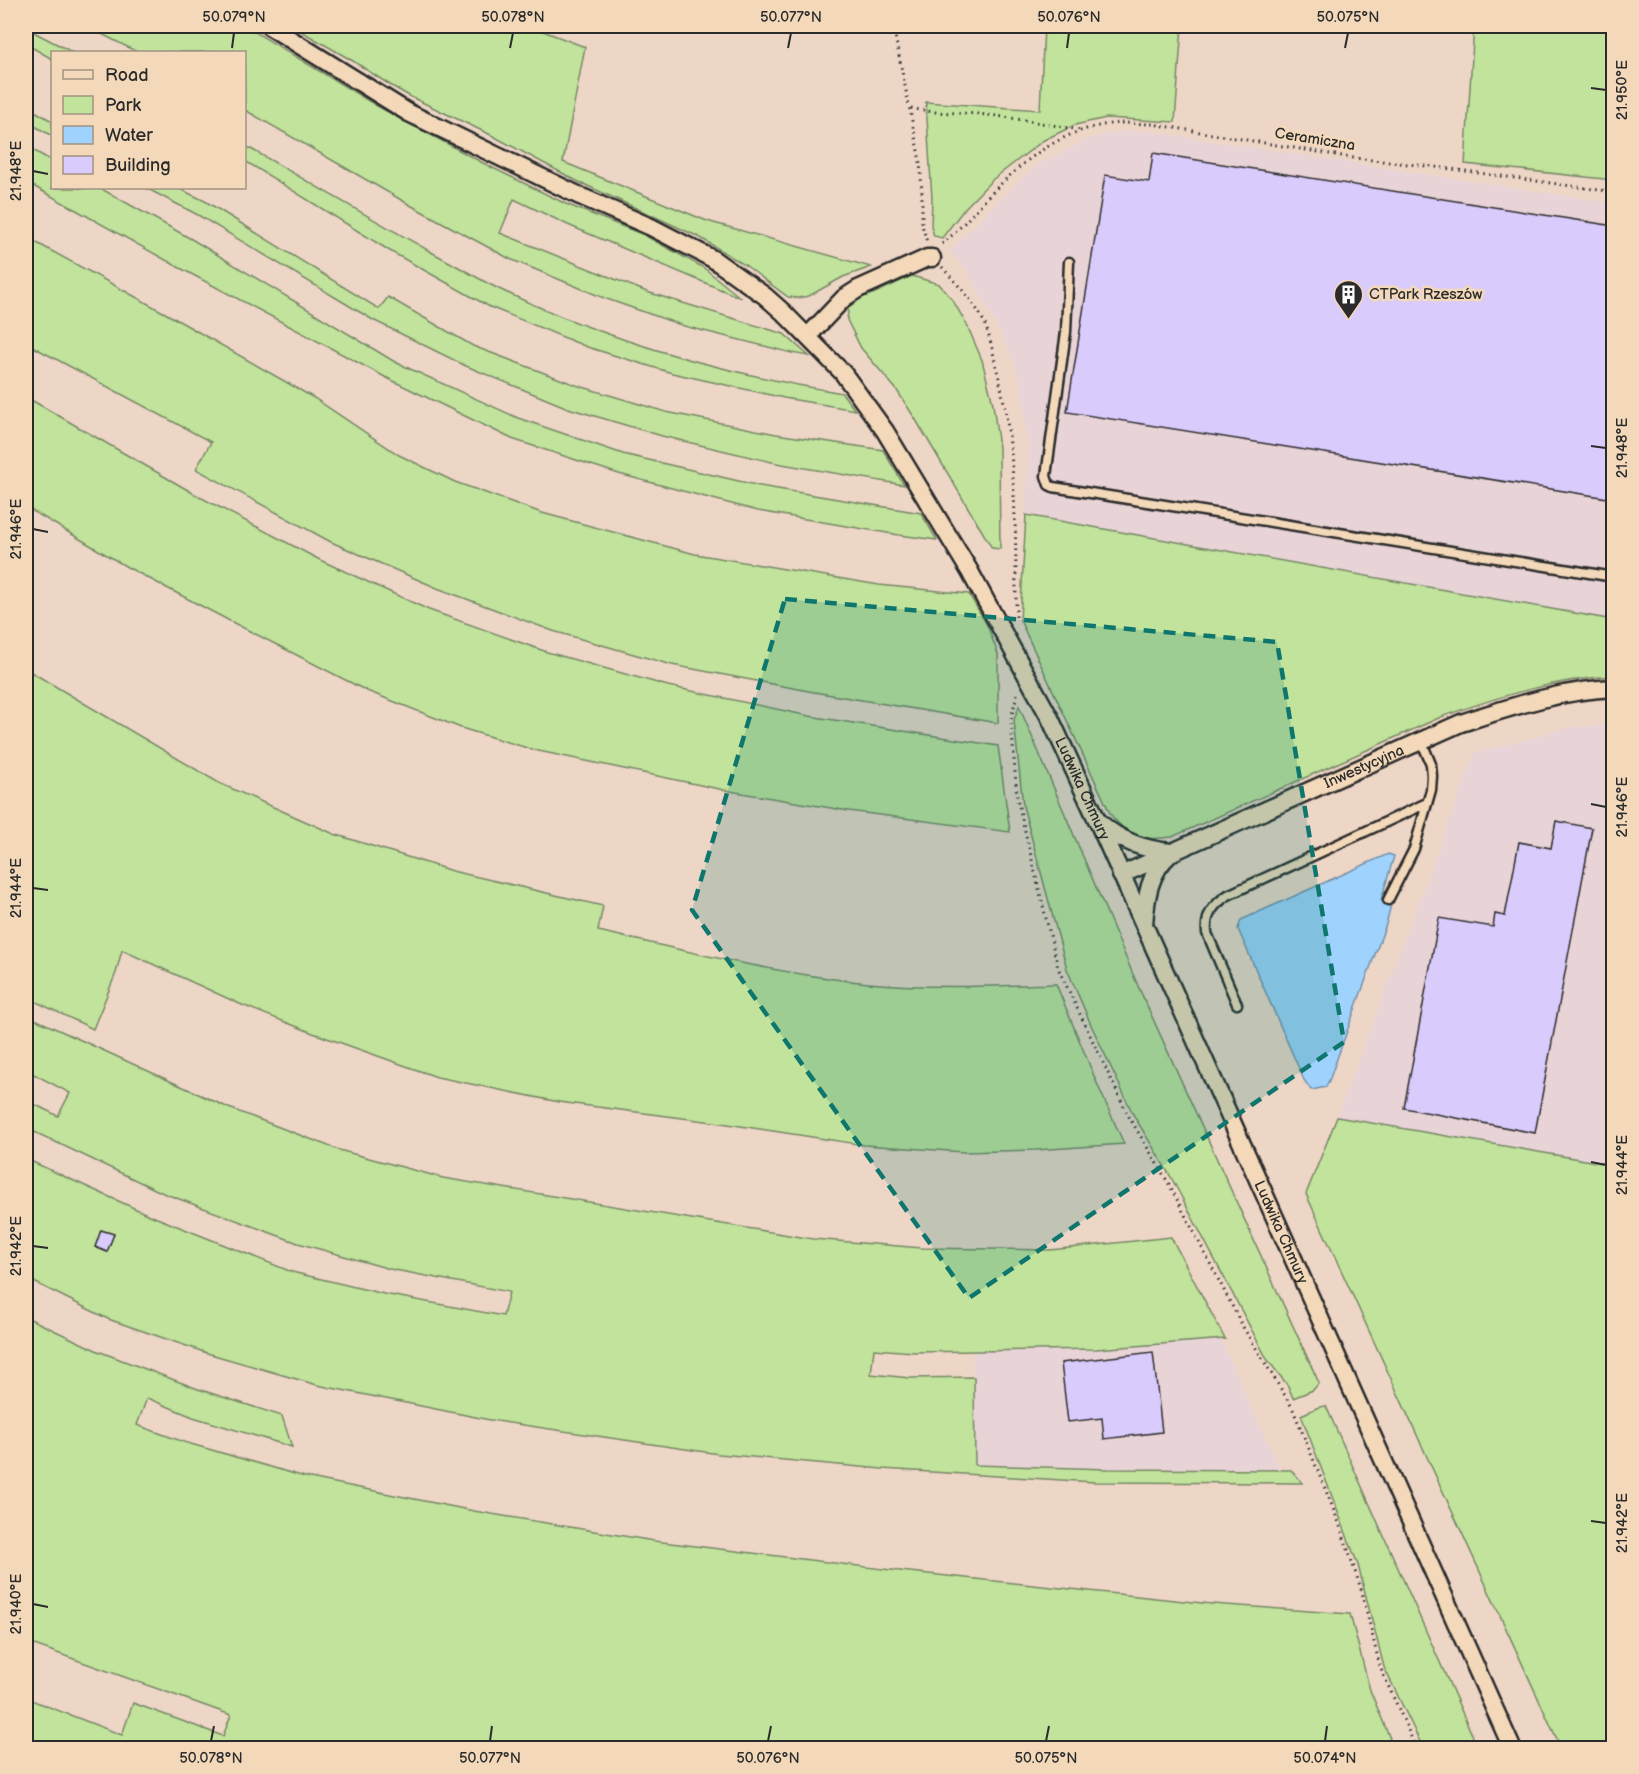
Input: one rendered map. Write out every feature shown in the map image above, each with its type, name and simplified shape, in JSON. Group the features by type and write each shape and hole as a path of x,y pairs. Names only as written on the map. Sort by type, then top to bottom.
{"street":[{"name":"Ludwika Chmury","path":"269,26 409,113 580,196 651,227 713,259 765,296 808,336 843,373 885,431 969,570 1050,718 1512,1749"},
{"path":"808,336 834,307 858,289 927,258 932,258"},
{"name":"Inwestycyjna","path":"1121,875 1461,723 1514,705 1576,692 1614,688"},
{"path":"1098,822 1110,832 1137,845 1156,851 1173,852"},
{"path":"1144,925 1146,902 1153,877 1159,865 1173,852"}],"lane":[{"path":"1069,262 1066,332 1046,476 1047,481 1053,487 1614,578"},
{"path":"1388,900 1414,849 1427,803 1432,776 1431,764 1421,740"},
{"path":"1238,1004 1207,933 1207,921 1213,907 1228,895 1427,803"}],"path":[{"path":"893,26 920,161 922,225 932,258 956,282 982,318 1001,385 1016,516 1016,621"},
{"path":"910,108 929,113 976,114 1022,119 1082,130"},
{"name":"Ceramiczna","path":"932,258 938,248 960,229 1022,164 1048,145 1082,130 1120,123 1153,124 1354,158 1614,192"},
{"path":"1024,670 1011,719 1017,798 1058,968 1128,1115 1169,1184 1243,1327 1292,1407 1339,1523 1362,1592 1380,1667 1416,1749"}],"highlighted area":[{"path":"785,599 1277,642 1344,1042 969,1298 692,910"}],"shaded area":[{"path":"1127,131 1145,131 1613,203 1613,620 1026,515 1028,445 1019,376 1010,352 969,273 949,251 1023,177 1041,163 1088,139"},
{"path":"1613,725 1613,1165 1337,1117 1475,753 1571,727"},
{"path":"1220,1339 1280,1470 1108,1469 975,1465 973,1350 1096,1349"}],"green space":[{"path":"86,26 245,26 377,106 483,163 566,204 644,235 704,268 741,298 568,225 514,199 500,233 647,292 784,334 809,356 684,326 604,298 510,259 410,205 246,111 246,51 135,51"},
{"path":"292,26 530,26 585,47 563,162 707,221 871,267 843,277 809,296 788,297 745,265 699,237 577,181 493,136 411,97"},
{"path":"1044,26 1182,26 1175,122 1106,118 1075,125 1044,140 992,180 965,208 942,238 934,236 931,226 932,199 926,102 1040,110"},
{"path":"1474,26 1613,26 1613,180 1465,164"},
{"path":"26,28 70,51 51,51 51,58 26,44"},
{"path":"26,106 51,120 51,135 26,121"},
{"path":"26,146 51,160 51,189 102,189 193,240 395,362 518,418 623,454 760,486 921,513 937,540 758,511 619,474 512,439 385,377 180,268 26,182"},
{"path":"246,146 497,288 538,307 666,353 753,376 842,393 855,410 784,398 672,373 587,347 490,307 390,251 246,162"},
{"path":"148,189 180,189 205,201 379,309 388,297 473,346 576,385 666,412 776,434 883,450 904,485 776,463 662,436 568,408 466,366 373,320 198,215"},
{"path":"26,237 314,398 399,455 455,482 542,513 695,554 879,585 969,594 987,625 998,654 998,723 672,665 553,631 437,588 331,542 196,469 211,442 26,343"},
{"path":"912,276 939,284 952,299 967,325 982,360 993,404 999,448 1000,549 992,548 916,420 896,389 861,348 847,320 849,302"},
{"path":"26,397 200,497 320,560 429,610 547,652 668,686 809,716 998,746 1010,832 849,811 724,790 534,750 461,728 367,691 127,567 26,507"},
{"path":"1026,515 1613,620 1613,676 1548,685 1441,717 1172,837 1152,839 1137,836 1124,829 1111,815 1020,620"},
{"path":"26,669 219,783 334,834 452,871 603,906 598,931 766,968 868,983 939,986 1056,984 1124,1144 964,1152 864,1145 721,1123 559,1102 437,1077 242,1005 122,950 116,973 93,1029 26,997"},
{"path":"1019,706 1138,986 1319,1383 1313,1390 1293,1398 1288,1386 1267,1359 1171,1177 1134,1116 1067,969 1023,806 1014,720"},
{"path":"26,1015 229,1108 339,1150 443,1178 813,1239 922,1248 1050,1250 1171,1237 1225,1339 1096,1349 914,1352 874,1349 871,1374 910,1378 974,1377 975,1465 1108,1469 1291,1470 1303,1483 1094,1482 882,1469 719,1454 490,1420 317,1385 207,1353 108,1319 26,1278 26,1159 147,1214 292,1272 384,1294 503,1316 509,1292 390,1269 298,1243 163,1193 26,1128 26,1100 58,1116 70,1093 26,1070"},
{"path":"1337,1117 1613,1165 1613,1748 1561,1748 1306,1194"},
{"path":"26,1317 98,1351 198,1389 282,1416 292,1447 193,1417 147,1398 137,1425 184,1442 305,1477 474,1511 654,1541 891,1570 1212,1604 1350,1614 1370,1690 1394,1748 26,1748 26,1698 122,1735 133,1703 223,1736 231,1715 26,1642"},
{"path":"1326,1406 1478,1748 1423,1748 1384,1667 1358,1565 1301,1415"}],"water":[{"path":"1388,854 1394,856 1381,900 1391,905 1386,924 1326,1087 1311,1090 1304,1080 1238,929 1241,920"}],"building":[{"name":"CTPark Rzeszów","path":"1153,153 1614,226 1614,499 1067,412 1105,175 1149,182"},
{"path":"1556,821 1592,828 1535,1133 1404,1108 1439,918 1493,927 1495,914 1505,916 1519,842 1551,848"},
{"path":"101,1230 114,1234 107,1252 95,1247"},
{"path":"1153,1352 1162,1432 1104,1439 1102,1418 1068,1422 1061,1363"}],"place":[{"name":"CTPark Rzeszów","path":"1348,320"}]}
